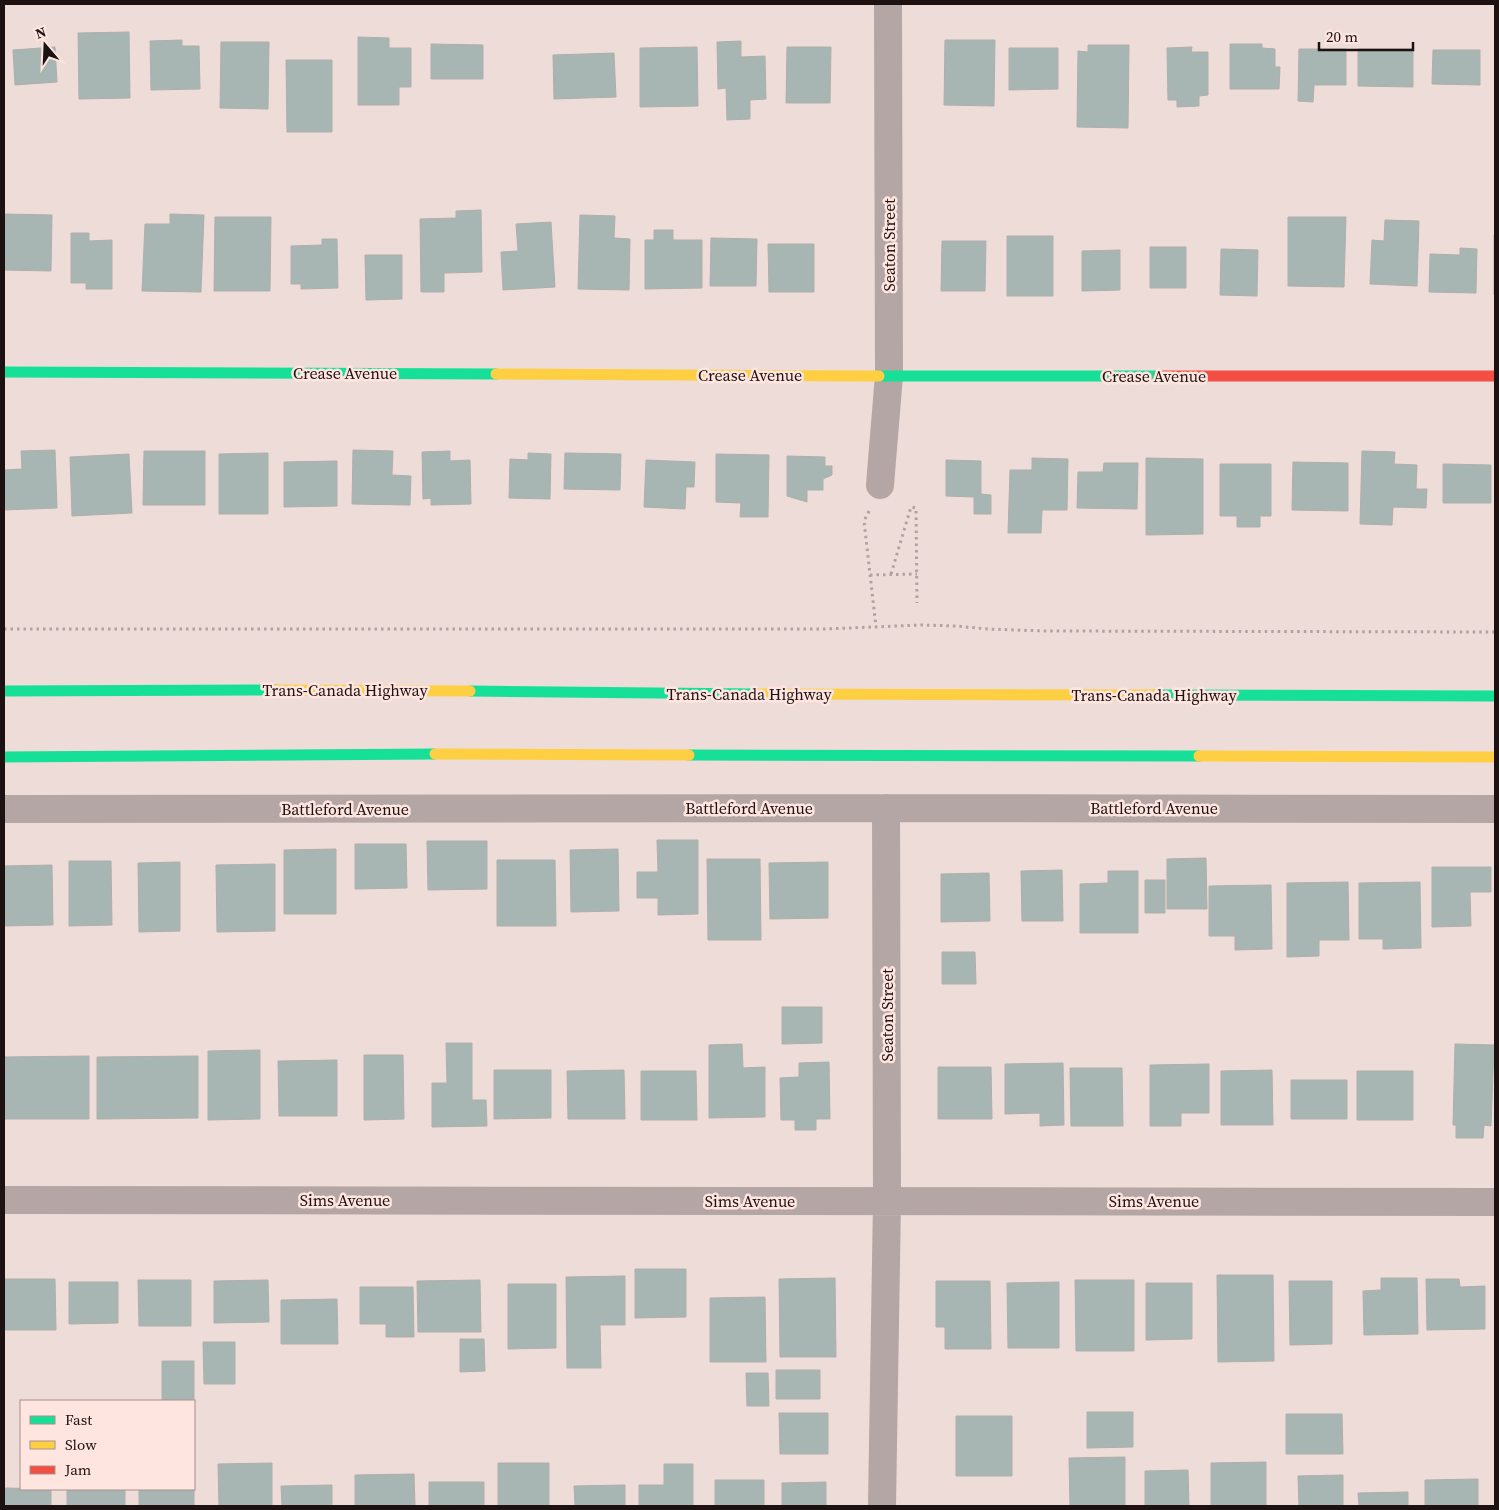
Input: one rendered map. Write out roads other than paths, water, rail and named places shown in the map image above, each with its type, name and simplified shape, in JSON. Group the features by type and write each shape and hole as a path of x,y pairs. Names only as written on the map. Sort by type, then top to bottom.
{"main road":[{"name":"Crease Avenue","path":"4,372 1495,376"},
{"name":"Trans-Canada Highway","path":"4,691 405,690 667,694 1495,696"},
{"path":"4,757 446,754 1495,757"}],"street":[{"name":"Seaton Street","path":"880,486 889,375 888,4"},
{"name":"Seaton Street","path":"882,1506 887,1212 886,808"},
{"name":"Battleford Avenue","path":"4,809 1495,808"},
{"name":"Sims Avenue","path":"4,1200 887,1212 1495,1202"}]}
